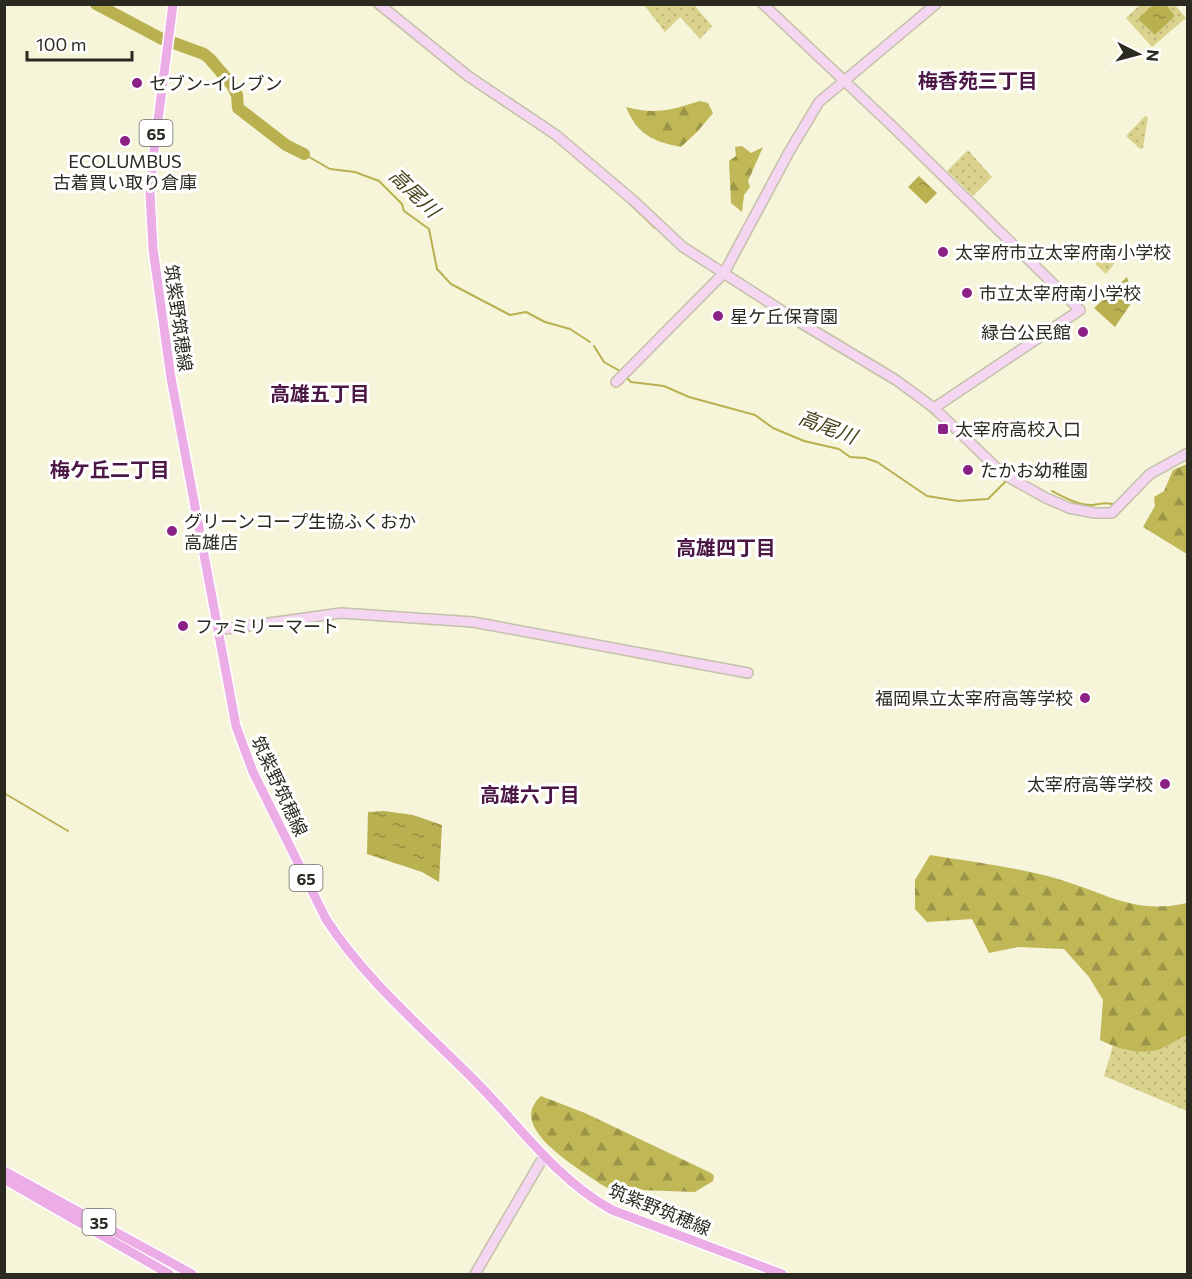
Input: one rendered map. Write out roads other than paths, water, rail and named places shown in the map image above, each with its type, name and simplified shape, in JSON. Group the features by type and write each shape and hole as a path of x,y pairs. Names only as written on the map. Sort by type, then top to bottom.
{"main road":[{"name":"筑紫野筑穂線","path":"173,4 153,159 150,216 171,378 236,726 243,750 326,919 353,958 480,1085 565,1178 594,1200 612,1210 782,1275"},
{"name":"35","path":"4,1171 192,1275"},
{"name":"35","path":"4,1179 169,1275"}],"street":[{"path":"379,4 468,76 556,135 634,201 682,247 871,364 934,408 1000,471 1046,498 1070,508 1095,513 1112,513 1150,474 1188,453"},
{"path":"763,4 1080,310 934,408"},
{"path":"616,382 724,273 819,102 936,4"},
{"path":"218,630 341,613 462,621 748,673"},
{"path":"475,1275 544,1156"}],"water":[{"path":"1153,5 1166,5 1175,16 1155,35 1138,19"},
{"path":"919,176 937,193 926,204 908,187"},
{"path":"1127,277 1134,299 1115,327 1094,308"},
{"path":"384,811 413,815 442,825 439,882 422,872 367,854 368,812"}],"waterway":[{"name":"高尾川","path":"96,4 162,39"},
{"path":"372,4 435,55"},
{"name":"高尾川","path":"174,43 204,54 210,59 232,85 237,95 238,108 286,145 304,154"},
{"path":"442,61 448,66"},
{"name":"高尾川","path":"309,157 330,169 355,172 379,181 402,204 404,211 429,229 437,269 451,284 510,315 526,312 545,322 570,329 590,342"},
{"path":"627,201 655,228"},
{"name":"高尾川","path":"594,346 604,362 620,371"},
{"name":"高尾川","path":"627,378 631,382 664,386 689,397 755,415 773,428 804,441 839,449 850,457 877,462 927,496 958,501 988,499 1006,481"},
{"path":"924,406 938,418"},
{"path":"1052,491 1082,504 1112,504"},
{"path":"4,793 68,831"}],"place":[{"name":"セブン-イレブン","path":"137,83"},
{"name":"ECOLUMBUS 古着買い取り倉庫","path":"125,141"},
{"name":"太宰府市立太宰府南小学校","path":"943,252"},
{"name":"市立太宰府南小学校","path":"967,293"},
{"name":"星ケ丘保育園","path":"718,316"},
{"name":"緑台公民館","path":"1083,332"},
{"name":"太宰府高校入口","path":"943,429"},
{"name":"たかお幼稚園","path":"968,470"},
{"name":"グリーンコープ生協ふくおか 高雄店","path":"172,531"},
{"name":"ファミリーマート","path":"183,626"},
{"name":"福岡県立太宰府高等学校","path":"1085,698"},
{"name":"太宰府高等学校","path":"1165,784"}],"district":[{"name":"梅香苑三丁目","path":"978,80"},
{"name":"高雄五丁目","path":"320,393"},
{"name":"梅ケ丘二丁目","path":"110,469"},
{"name":"高雄四丁目","path":"726,547"},
{"name":"高雄六丁目","path":"530,794"}]}
